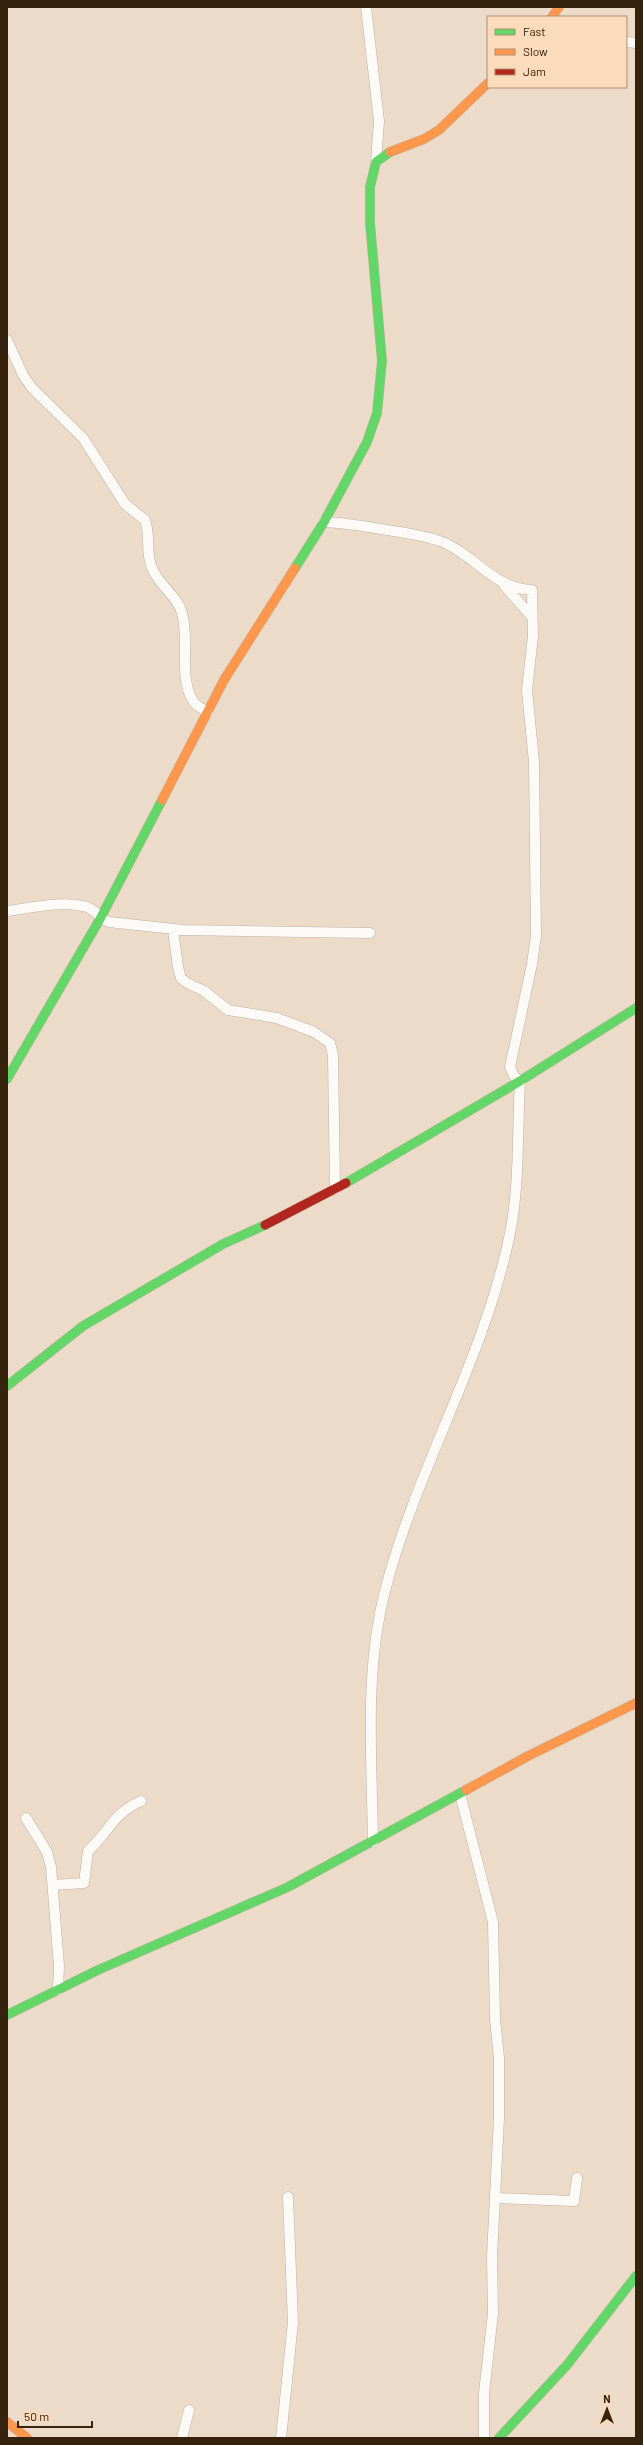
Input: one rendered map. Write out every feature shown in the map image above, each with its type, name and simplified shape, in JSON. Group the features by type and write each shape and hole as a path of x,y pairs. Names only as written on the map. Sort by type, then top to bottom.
{"street":[{"path":"7,1078 100,919 231,668 324,522 364,450 379,399 381,340 374,263 370,187 376,162 379,121 366,7"},
{"path":"553,16 559,7"},
{"path":"376,162 396,149 423,139 436,132 487,84"},
{"path":"7,340 23,375 32,388 83,438 125,504 145,520 150,566 158,579 178,603 182,615 186,680 196,704 208,712"},
{"path":"324,522 358,524 425,536 447,544 461,552 503,584 528,610 532,618"},
{"path":"503,584 521,590 532,590 533,636 527,690 534,762 536,936 532,964 510,1067 514,1076 520,1081"},
{"path":"7,911 54,906 82,906 95,912 100,919 174,930 370,933"},
{"path":"174,930 178,967 182,978 186,983 204,991 228,1010 277,1018 314,1032 330,1043 333,1055 335,1189"},
{"path":"7,1386 90,1322 217,1247 335,1189 520,1081 636,1008"},
{"path":"373,1842 372,1680 379,1617 403,1530 486,1321 509,1240 514,1212 520,1081"},
{"path":"7,2015 98,1970 256,1902 373,1842 528,1756 636,1704"},
{"path":"460,1794 493,1922 495,2019 499,2058 492,2256 493,2313 484,2393 484,2438"},
{"path":"53,1885 84,1883 88,1851 98,1842 117,1815 125,1808 141,1801"},
{"path":"26,1818 47,1852 53,1885 59,1966 58,1990"},
{"path":"495,2198 570,2202 576,2197 577,2178"},
{"path":"281,2438 293,2322 288,2197"},
{"path":"499,2438 567,2365 636,2276"},
{"path":"182,2438 189,2410"},
{"path":"7,2422 25,2436"},
{"path":"12,2438 25,2436"}],"traffic: fast":[{"path":"295,568 324,522 367,442 377,413 382,361 370,223 370,187 376,162 390,152"},
{"path":"7,1079 100,919 162,800"},
{"path":"346,1183 520,1081 636,1008"},
{"path":"7,1386 83,1326 223,1244 265,1225"},
{"path":"7,2015 98,1970 288,1887 466,1790"},
{"path":"499,2438 567,2365 636,2276"}],"traffic: slow":[{"path":"553,16 559,7"},
{"path":"390,152 424,139 439,130 487,84"},
{"path":"162,800 224,680 295,568"},
{"path":"466,1790 528,1756 636,1703"},
{"path":"7,2422 27,2438"}],"traffic: jam":[{"path":"265,1225 346,1183"}]}
